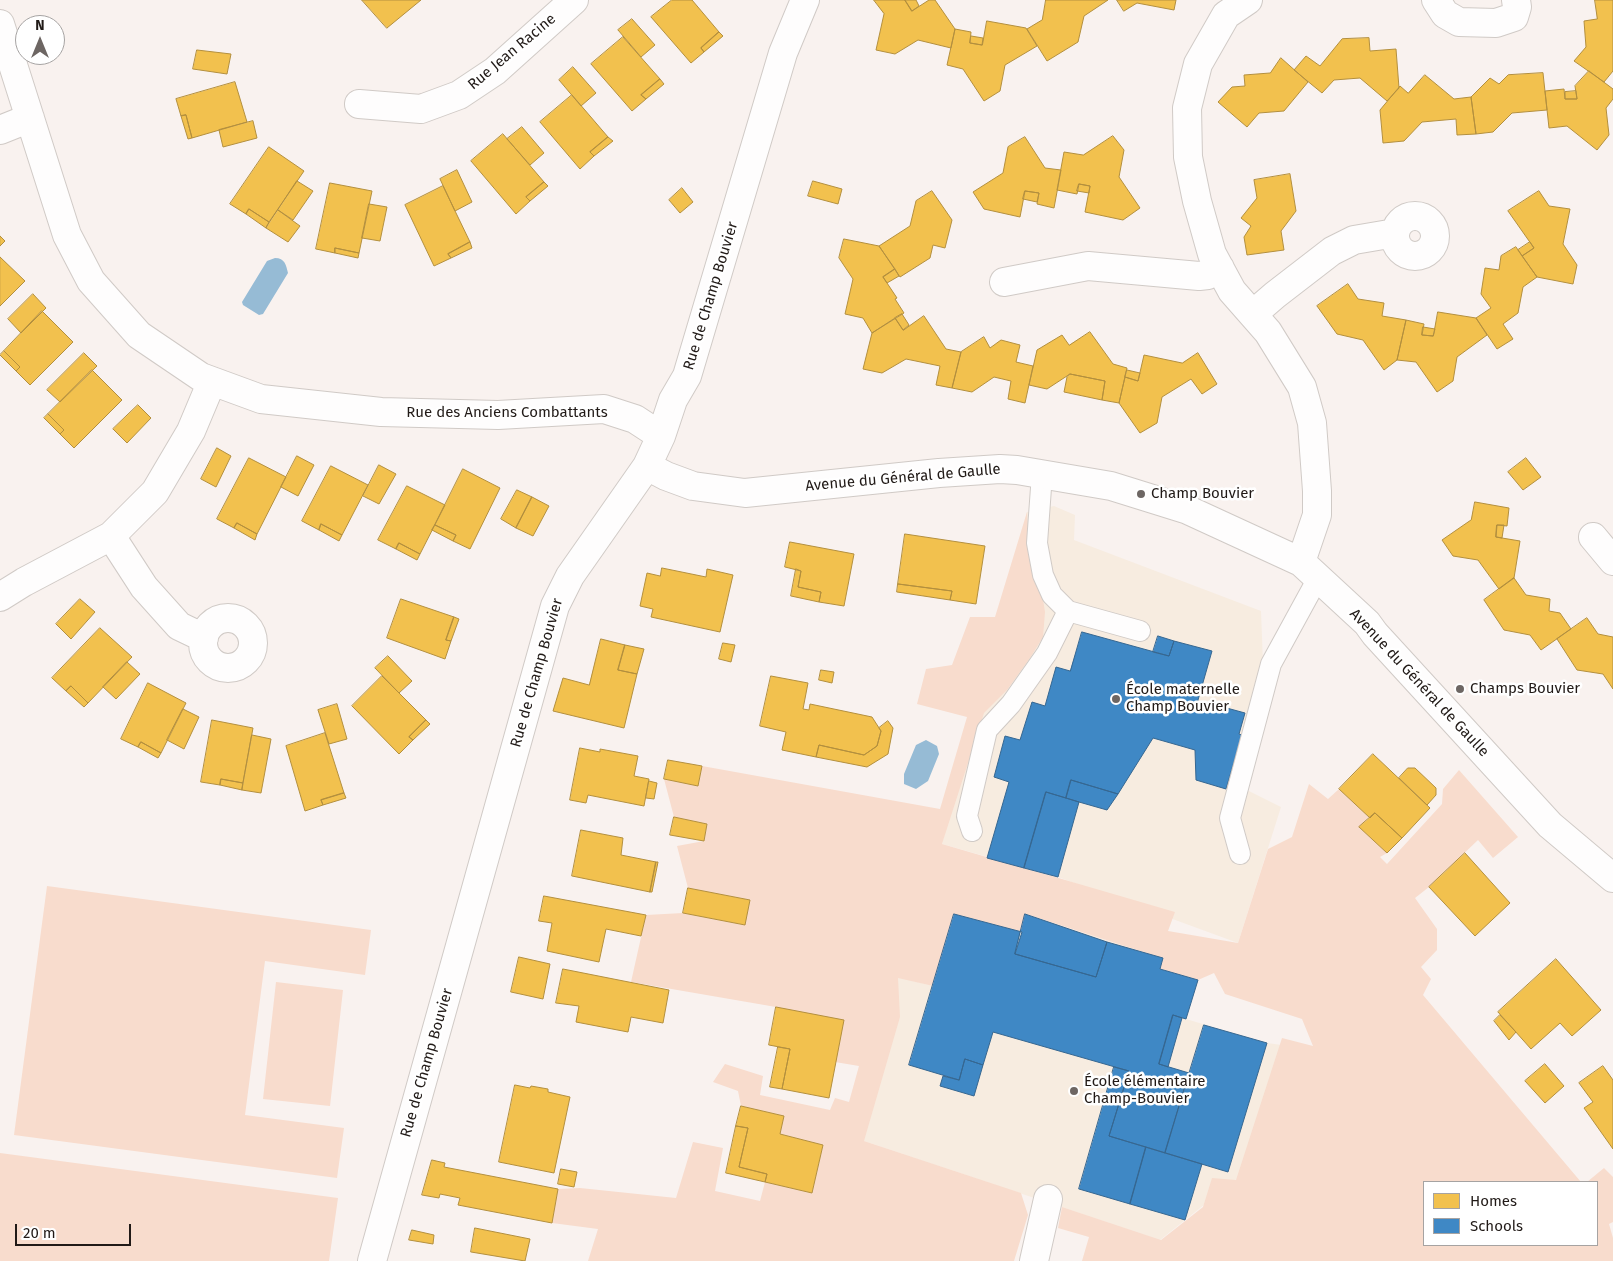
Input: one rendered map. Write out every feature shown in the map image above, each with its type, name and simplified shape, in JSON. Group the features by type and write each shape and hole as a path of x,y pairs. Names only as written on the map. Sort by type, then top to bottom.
{"street":[{"name":"Rue Jean Racine","path":"359,104 421,109 459,95 495,71 574,0"},
{"name":"Rue de Champ Bouvier","path":"372,1261 555,606 570,576 647,466 661,436 673,400 687,376 783,53 805,0"},
{"path":"1248,0 1226,16 1198,64 1187,108 1188,157 1197,201 1212,254 1232,291 1268,332 1302,387 1312,423 1317,491 1317,515 1310,570"},
{"path":"1436,0 1445,14 1459,22 1496,23 1514,17 1517,7 1516,0"},
{"name":"Rue des Anciens Combattants","path":"0,24 67,235 91,281 139,335 201,377 261,399 381,412 498,415 604,409 635,419 661,436"},
{"path":"0,130 30,118"},
{"path":"1253,314 1332,251 1354,240 1395,233"},
{"path":"1004,282 1088,266 1199,276 1208,275 1220,268"},
{"path":"0,597 24,582 111,536 156,492 191,431 212,381"},
{"name":"Avenue du Général de Gaulle","path":"647,466 692,486 744,493 939,473 1000,469 1111,486 1188,510 1310,570 1368,623 1386,647 1550,825 1613,878"},
{"path":"111,536 144,588 179,626 204,638"},
{"path":"1593,537 1613,561"},
{"path":"1034,1261 1048,1199"}],"lane":[{"path":"1042,474 1037,543 1043,574 1052,595 1068,612 1140,631"},
{"path":"1240,854 1230,818 1271,664 1310,570"},
{"path":"972,831 967,816 987,730 1011,704 1047,653 1068,612"}],"shaded area":[{"name":"École maternelle Champ Bouvier","path":"1054,506 1075,515 1074,540 1261,611 1263,663 1229,781 1281,807 1238,943 1058,877 942,844 1027,512"},
{"path":"1027,512 1029,547 1041,587 1045,612 1043,637 1007,690 984,713 942,844 1175,912 1168,931 1238,943 1268,849 1292,837 1309,784 1328,799 1339,789 1369,817 1360,828 1387,853 1380,857 1387,864 1442,804 1443,789 1459,770 1518,837 1493,858 1478,840 1415,898 1437,929 1437,950 1421,967 1431,979 1423,995 1580,1181 1423,1181 1423,1246 1598,1246 1598,1181 1588,1181 1604,1168 1613,1177 1613,1222 1609,1224 1613,1238 1613,1261 1082,1261 1089,1237 1058,1228 1062,1207 1161,1240 1203,1207 1212,1178 1236,1180 1282,1038 1313,1046 1302,1019 1225,994 1214,973 1198,980 1160,969 1162,958 1026,914 1022,932 954,914 933,986 898,978 900,1017 864,1141 1021,1193 1028,1215 1014,1261 588,1261 598,1229 552,1223 558,1189 580,1188 676,1198 693,1142 723,1148 715,1191 760,1201 765,1182 812,1193 823,1145 780,1134 784,1116 741,1106 738,1091 713,1082 725,1064 763,1076 760,1095 830,1110 835,1098 849,1102 859,1066 835,1062 776,1007 631,982 646,915 683,913 744,925 750,900 688,888 677,846 704,841 707,824 674,817 664,779 698,786 702,766 940,809 967,717 917,704 926,669 952,665 970,617 995,617"},
{"path":"47,886 371,930 365,975 265,961 245,1115 344,1128 337,1178 14,1135"},
{"name":"École élémentaire Champ-Bouvier","path":"954,914 1021,932 1025,914 1163,958 1160,969 1198,980 1186,1019 1267,1043 1297,1047 1268,1154 1160,1240 849,1136 898,977 933,986"},
{"path":"276,982 343,990 330,1106 263,1099"},
{"path":"0,1153 338,1198 329,1261 0,1261"}],"water":[{"path":"275,258 283,261 288,273 263,314 259,315 243,305 242,302 267,261"},
{"path":"926,740 937,746 939,754 928,781 916,789 904,784 904,774 916,745"}],"building: Homes":[{"path":"362,0 421,0 387,28"},
{"path":"672,0 692,0 719,32 701,48 704,52 691,63 651,17"},
{"path":"874,0 905,0 912,11 929,0 935,0 955,29 951,48 918,40 895,54 876,50 884,14"},
{"path":"905,0 916,0 919,6 912,11"},
{"path":"1046,0 1108,0 1084,16 1078,42 1047,61 1027,29 1042,20"},
{"path":"1117,0 1176,0 1174,10 1137,3 1124,11"},
{"path":"1595,0 1613,0 1613,71 1604,82 1574,61 1586,47 1584,21 1597,19"},
{"path":"632,19 655,45 641,57 618,30"},
{"path":"987,21 1026,28 1037,46 1005,65 1000,91 984,101 963,69 947,65 955,29 971,32 970,43 982,45"},
{"path":"719,32 723,36 704,52 701,48"},
{"path":"971,36 983,38 982,45 970,43"},
{"path":"623,37 660,79 641,95 646,99 632,111 591,64"},
{"path":"1369,38 1370,51 1396,49 1399,88 1387,101 1360,78 1334,80 1322,93 1294,70 1306,56 1320,66 1342,39"},
{"path":"197,50 231,54 227,74 193,69"},
{"path":"1281,58 1308,82 1284,111 1259,113 1247,127 1218,102 1232,87 1245,86 1244,75 1270,73"},
{"path":"573,67 596,93 581,106 559,80"},
{"path":"1589,71 1613,89 1613,99 1606,108 1609,135 1597,150 1567,126 1549,128 1545,91 1564,89 1565,99 1577,99 1575,86"},
{"path":"1543,73 1547,110 1512,113 1493,132 1476,134 1471,97 1490,78 1499,84 1508,75"},
{"path":"1425,75 1454,99 1471,97 1476,134 1457,135 1456,119 1422,122 1404,141 1383,143 1380,110 1400,86 1408,93"},
{"path":"660,79 664,84 646,99 641,95"},
{"path":"235,82 247,122 192,138 186,115 181,116 176,99"},
{"path":"1576,91 1577,99 1565,99 1565,92"},
{"path":"572,95 608,137 590,152 594,156 580,169 540,122"},
{"path":"186,115 192,138 188,139 181,116"},
{"path":"253,121 257,138 223,147 219,130"},
{"path":"522,127 544,153 530,165 507,139"},
{"path":"503,134 544,182 526,197 530,201 516,214 471,161"},
{"path":"1113,136 1124,150 1119,177 1140,208 1123,220 1085,212 1090,186 1079,184 1077,194 1057,190 1064,152 1083,155"},
{"path":"608,137 613,141 594,156 590,152"},
{"path":"1025,137 1045,168 1061,170 1054,208 1037,204 1039,193 1025,191 1020,217 984,209 973,192 1003,173 1008,147"},
{"path":"269,147 304,171 269,222 249,209 246,214 230,204"},
{"path":"457,170 472,202 455,211 440,179"},
{"path":"1290,174 1296,211 1281,231 1284,250 1247,255 1244,237 1251,226 1241,218 1257,198 1254,180"},
{"path":"297,181 313,191 293,220 278,210"},
{"path":"813,181 842,189 838,204 808,196"},
{"path":"544,182 548,186 530,201 526,197"},
{"path":"330,183 372,191 359,253 335,248 335,253 316,249"},
{"path":"1079,184 1090,186 1089,193 1077,191"},
{"path":"443,186 470,242 448,254 451,258 434,266 405,205"},
{"path":"682,188 693,202 680,213 669,200"},
{"path":"932,191 952,220 945,248 933,245 930,258 900,277 879,246 910,226 916,201"},
{"path":"1025,191 1039,193 1037,202 1023,199"},
{"path":"1539,191 1549,206 1570,209 1563,244 1577,265 1573,284 1537,277 1522,256 1534,248 1508,211"},
{"path":"369,204 387,207 380,241 362,238"},
{"path":"249,209 269,222 266,228 246,214"},
{"path":"278,210 300,226 288,242 266,228"},
{"path":"0,236 5,241 0,246"},
{"path":"844,239 879,246 895,269 883,277 897,298 895,299 904,313 872,333 863,318 845,314 853,279 839,258"},
{"path":"470,242 472,248 451,258 448,254"},
{"path":"1530,242 1534,248 1522,256 1518,250"},
{"path":"1516,247 1537,277 1523,287 1518,313 1503,324 1513,339 1497,349 1476,318 1491,308 1481,294 1485,268 1499,270 1501,256"},
{"path":"335,248 359,253 358,258 335,253"},
{"path":"0,257 25,281 0,306"},
{"path":"895,269 899,276 887,283 883,277"},
{"path":"1348,284 1358,299 1384,303 1382,316 1406,320 1397,360 1384,370 1363,340 1337,334 1317,306"},
{"path":"33,294 46,308 21,333 8,319"},
{"path":"42,311 73,342 30,385 16,371 20,367 4,351"},
{"path":"1438,312 1476,318 1487,335 1457,357 1453,381 1437,392 1416,362 1397,360 1406,320 1424,324 1422,335 1433,336"},
{"path":"902,314 909,325 903,330 895,318"},
{"path":"924,316 946,349 961,352 952,388 936,385 940,366 906,359 882,373 863,369 872,333 895,318 903,330"},
{"path":"1423,327 1435,329 1433,336 1422,335"},
{"path":"1090,332 1113,364 1127,368 1119,403 1102,400 1105,381 1070,374 1047,389 1029,385 1037,350 1062,335 1069,345"},
{"path":"984,337 990,348 1001,340 1020,345 1016,362 1033,366 1025,403 1008,399 1011,381 994,377 972,392 952,388 961,352"},
{"path":"4,351 20,367 16,371 0,355"},
{"path":"84,353 97,366 60,402 47,390"},
{"path":"1198,353 1217,384 1202,394 1191,379 1162,397 1157,423 1140,433 1119,403 1125,377 1138,381 1144,355 1182,363"},
{"path":"92,370 122,400 74,448 60,434 64,430 48,414"},
{"path":"1127,370 1140,373 1138,381 1125,377"},
{"path":"1070,374 1105,381 1102,400 1064,392 1067,377"},
{"path":"138,405 151,418 127,443 113,429"},
{"path":"48,414 64,430 60,434 44,418"},
{"path":"217,448 231,456 216,487 201,479"},
{"path":"297,456 314,465 298,496 281,487"},
{"path":"249,458 286,477 257,534 237,523 234,528 217,519"},
{"path":"1526,458 1541,477 1523,490 1508,472"},
{"path":"379,465 396,474 379,504 363,496"},
{"path":"331,466 368,485 342,535 321,524 319,530 302,521"},
{"path":"463,469 500,488 470,549 453,541 456,535 435,525"},
{"path":"407,486 445,505 420,554 399,543 396,549 378,540"},
{"path":"517,490 532,497 516,528 501,519"},
{"path":"532,497 549,506 533,536 516,528"},
{"path":"1475,502 1509,508 1507,526 1497,525 1496,537 1520,541 1514,578 1499,589 1478,560 1453,556 1442,540 1471,520"},
{"path":"237,523 257,534 255,540 234,528"},
{"path":"321,524 342,535 339,541 319,530"},
{"path":"435,525 456,535 453,541 432,530"},
{"path":"1497,525 1504,525 1502,538 1496,537"},
{"path":"905,534 985,546 976,604 950,600 952,591 898,584"},
{"path":"790,542 854,554 844,606 819,602 821,592 798,587 801,571 785,567"},
{"path":"399,543 420,554 417,560 396,549"},
{"path":"662,568 706,577 707,569 733,575 720,632 651,617 653,609 640,606 647,573 660,576"},
{"path":"796,569 801,571 798,587 821,592 819,602 791,596"},
{"path":"1514,578 1526,595 1550,599 1549,611 1560,613 1571,629 1541,650 1530,635 1504,630 1484,600"},
{"path":"898,584 952,591 950,600 897,592"},
{"path":"80,599 95,612 71,639 56,624"},
{"path":"401,599 454,617 446,640 451,641 445,659 387,638"},
{"path":"454,617 459,619 451,641 446,640"},
{"path":"1587,618 1598,634 1613,637 1613,689 1603,674 1577,670 1557,639"},
{"path":"100,628 132,657 88,703 71,686 66,691 52,678"},
{"path":"601,639 625,645 618,670 637,674 624,728 553,711 563,678 589,685"},
{"path":"723,643 735,645 731,662 719,659"},
{"path":"625,645 644,649 637,674 618,670"},
{"path":"388,656 412,681 399,693 375,668"},
{"path":"127,662 140,674 116,699 103,687"},
{"path":"821,670 834,672 832,683 819,680"},
{"path":"382,676 426,720 409,737 413,740 399,754 352,706"},
{"path":"771,676 808,683 803,709 809,710 810,704 872,717 881,731 877,746 864,755 819,745 816,757 782,750 786,732 760,726"},
{"path":"148,683 186,703 161,753 141,742 138,747 121,739"},
{"path":"71,686 88,703 84,707 66,691"},
{"path":"337,704 347,739 329,744 318,710"},
{"path":"183,709 199,717 184,749 167,740"},
{"path":"212,720 253,728 243,783 221,779 220,785 201,782"},
{"path":"426,720 430,724 413,740 409,737"},
{"path":"888,721 893,728 888,754 867,767 816,757 819,745 864,755 877,746 881,731 879,728"},
{"path":"325,733 344,793 321,800 323,805 305,811 286,746"},
{"path":"252,735 271,739 261,793 242,790"},
{"path":"141,742 161,753 158,758 138,747"},
{"path":"580,748 600,752 600,749 638,756 634,776 649,779 644,806 588,795 586,803 570,800"},
{"path":"1373,754 1430,808 1402,838 1375,813 1370,818 1339,789"},
{"path":"668,760 702,766 698,786 664,779"},
{"path":"1408,768 1415,768 1436,788 1436,795 1427,805 1399,778"},
{"path":"221,779 243,783 242,790 220,785"},
{"path":"649,781 657,783 654,799 646,798"},
{"path":"344,793 346,798 323,805 321,800"},
{"path":"1375,813 1402,838 1387,853 1359,827"},
{"path":"674,817 707,824 704,841 670,835"},
{"path":"581,830 623,838 621,855 656,862 650,892 572,876"},
{"path":"1465,853 1510,903 1475,936 1429,887"},
{"path":"656,862 658,862 652,892 650,892"},
{"path":"688,888 750,900 745,925 683,913"},
{"path":"544,896 646,915 641,936 606,929 599,962 547,951 552,923 539,921"},
{"path":"519,957 550,964 543,999 511,992"},
{"path":"1556,959 1601,1010 1572,1036 1560,1023 1531,1049 1498,1012"},
{"path":"563,969 669,990 663,1023 631,1017 628,1032 576,1022 579,1006 556,1003"},
{"path":"776,1007 844,1020 829,1098 782,1089 790,1049 769,1045"},
{"path":"1500,1015 1516,1032 1509,1040 1494,1021"},
{"path":"778,1047 790,1049 782,1089 770,1087"},
{"path":"1545,1064 1564,1086 1545,1103 1525,1081"},
{"path":"1603,1066 1613,1080 1613,1149 1584,1108 1593,1102 1579,1083"},
{"path":"515,1085 548,1089 548,1092 570,1097 554,1173 499,1162"},
{"path":"741,1106 784,1116 780,1134 823,1145 812,1193 765,1182 767,1174 739,1167 748,1128 736,1126"},
{"path":"736,1126 748,1128 739,1167 767,1174 765,1182 726,1173"},
{"path":"432,1160 445,1163 444,1167 558,1189 552,1223 458,1205 460,1198 440,1194 439,1198 422,1195"},
{"path":"561,1169 577,1172 574,1187 558,1184"},
{"path":"475,1228 530,1239 525,1261 471,1252"},
{"path":"412,1230 434,1235 433,1244 409,1240"}],"building: Schools":[{"path":"1082,632 1169,656 1174,641 1212,651 1196,707 1210,711 1212,704 1245,713 1239,734 1242,735 1226,789 1196,780 1195,750 1153,738 1118,794 1071,780 1066,798 1046,792 1024,868 987,858 1009,782 994,777 1005,736 1020,740 1032,702 1045,706 1056,667 1070,671"},
{"path":"1158,636 1174,641 1169,656 1153,652"},
{"path":"1071,780 1118,794 1107,810 1079,802 1066,798"},
{"path":"1046,792 1079,802 1058,877 1024,868"},
{"path":"954,914 1022,932 1015,954 1096,977 1107,942 1163,958 1160,969 1198,980 1186,1019 1173,1015 1159,1064 1189,1073 1165,1153 1109,1136 1129,1071 993,1032 983,1065 965,1059 959,1080 909,1065"},
{"path":"1025,914 1107,942 1096,977 1015,954"},
{"path":"1173,1015 1182,1018 1168,1067 1159,1064"},
{"path":"1204,1025 1267,1043 1228,1172 1165,1153"},
{"path":"965,1059 983,1065 974,1096 940,1086 943,1076 959,1080"},
{"path":"1114,1067 1129,1071 1109,1136 1146,1147 1130,1204 1079,1189"},
{"path":"1146,1147 1202,1164 1185,1220 1130,1204"}],"place":[{"name":"Champ Bouvier","path":"1141,494"},
{"name":"Champs Bouvier","path":"1460,689"},
{"name":"École maternelle Champ Bouvier","path":"1116,699"},
{"name":"École élémentaire Champ-Bouvier","path":"1074,1091"}]}
